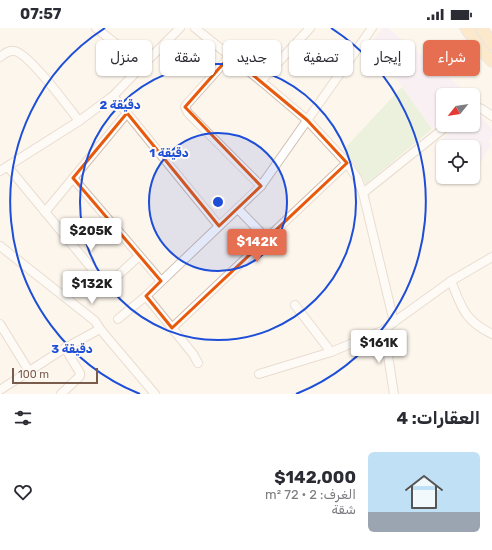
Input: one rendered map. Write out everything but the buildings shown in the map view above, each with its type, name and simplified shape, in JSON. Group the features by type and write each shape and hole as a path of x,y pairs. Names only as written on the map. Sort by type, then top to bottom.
{"main road":[{"path":"466,28 481,50 492,61"},
{"path":"481,28 492,44"}],"street":[{"path":"96,28 111,40"},
{"path":"152,56 180,28"},
{"path":"195,28 223,50"},
{"path":"261,80 310,28"},
{"path":"118,320 146,296 261,186 368,30"},
{"path":"0,57 13,50 22,55 52,87 80,121"},
{"path":"223,64 187,104 186,110 261,186"},
{"path":"0,171 80,121 113,96 132,76"},
{"path":"256,76 307,120 347,163 357,178 363,193 394,322"},
{"path":"113,96 219,226"},
{"path":"480,108 492,116"},
{"path":"45,212 127,113"},
{"path":"363,193 439,132"},
{"path":"172,328 347,163"},
{"path":"8,167 103,282 108,283 139,256"},
{"path":"73,178 161,281"},
{"path":"238,208 268,239"},
{"path":"0,246 95,321 100,329 155,394"},
{"path":"259,374 331,352 384,330 451,281 492,257"},
{"path":"451,281 462,308 470,319 478,327 492,334"},
{"path":"146,296 193,354 198,364"},
{"path":"295,305 331,352"},
{"path":"0,324 29,371"},
{"path":"0,390 65,348 100,329"},
{"path":"384,330 394,394"},
{"path":"61,394 80,376 65,348"}],"highlighted area":[{"path":"230,56 307,120 347,163 172,328 146,296 161,281 73,178 127,113 219,226 261,186 185,107"}],"shaded area":[{"path":"383,28 388,28 403,40 374,40"},
{"path":"415,50 423,57 423,76 447,76 461,88 436,88 436,126 432,129 394,76 415,76"},
{"path":"480,115 492,130 492,136 488,141 491,145 480,163 480,140 441,140 451,132 480,132"}],"green space":[{"path":"402,87 432,129 366,184 354,163 343,150"}]}
